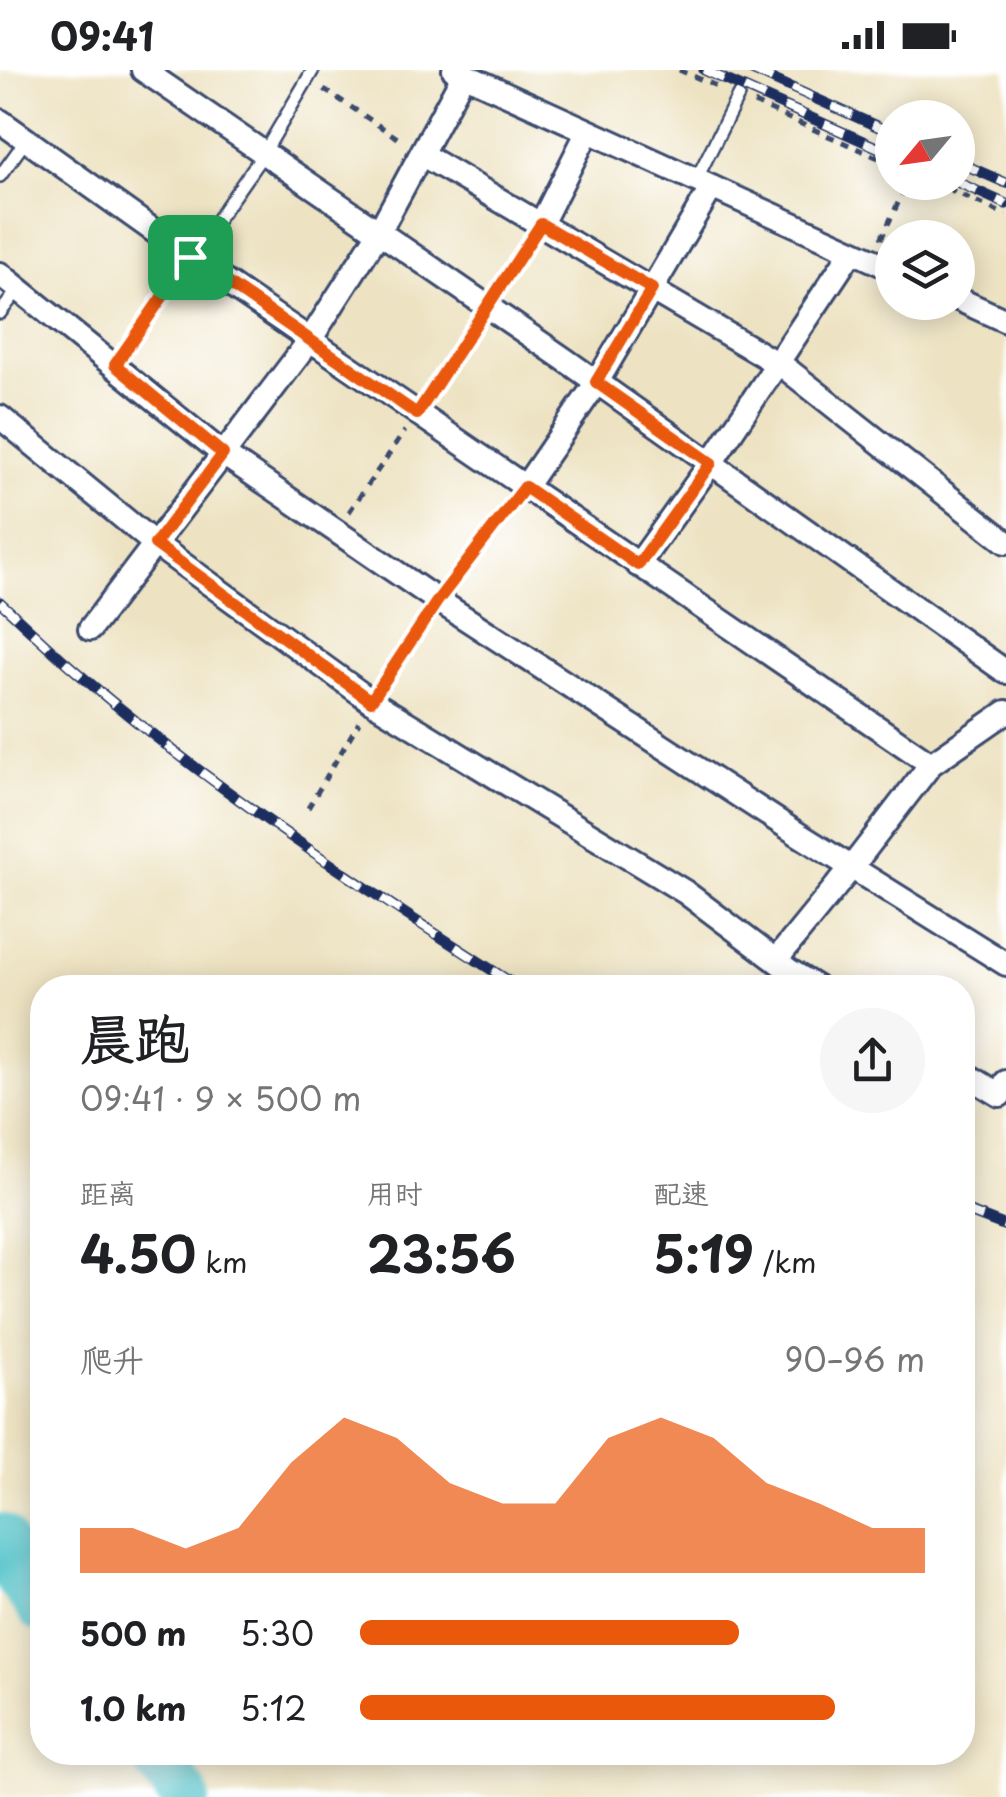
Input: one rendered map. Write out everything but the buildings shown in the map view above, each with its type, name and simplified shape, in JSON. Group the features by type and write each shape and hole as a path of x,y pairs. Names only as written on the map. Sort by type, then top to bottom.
{"street":[{"path":"142,70 487,306 1006,672"},
{"path":"90,629 310,340 380,232 422,154 459,72 872,260 778,364 638,565"},
{"path":"0,121 417,414 931,764"},
{"path":"541,224 588,131"},
{"path":"422,154 778,364 1006,542"},
{"path":"525,487 596,382 652,289 704,183"},
{"path":"0,274 223,454 438,600 1006,964"},
{"path":"975,307 1006,321"},
{"path":"0,417 155,544 371,701 685,892 798,975"},
{"path":"776,960 931,764 1006,712"},
{"path":"975,1080 1000,1095 1006,1082"}],"lane":[{"path":"115,365 264,153 311,74"},
{"path":"704,183 738,96"},
{"path":"0,176 26,140"},
{"path":"0,313 19,288"}],"path":[{"path":"680,70 875,156"},
{"path":"311,74 422,154"},
{"path":"872,260 900,200"},
{"path":"972,200 1006,216"},
{"path":"336,531 541,224"},
{"path":"308,808 371,701 438,600 525,487"}],"waterway":[{"path":"0,1538 30,1591"},
{"path":"162,1765 185,1797"}],"railway":[{"path":"704,70 875,146"},
{"path":"752,70 875,125"},
{"path":"975,169 1006,183"},
{"path":"975,190 1006,204"},
{"path":"0,602 69,665 184,759 350,877 500,975"},
{"path":"975,1214 1006,1226"}],"route":[{"path":"541,224 652,289 596,382 711,463 638,565 525,487 438,600 371,701 155,544 223,454 115,365 190,257 417,414 541,224"}]}
